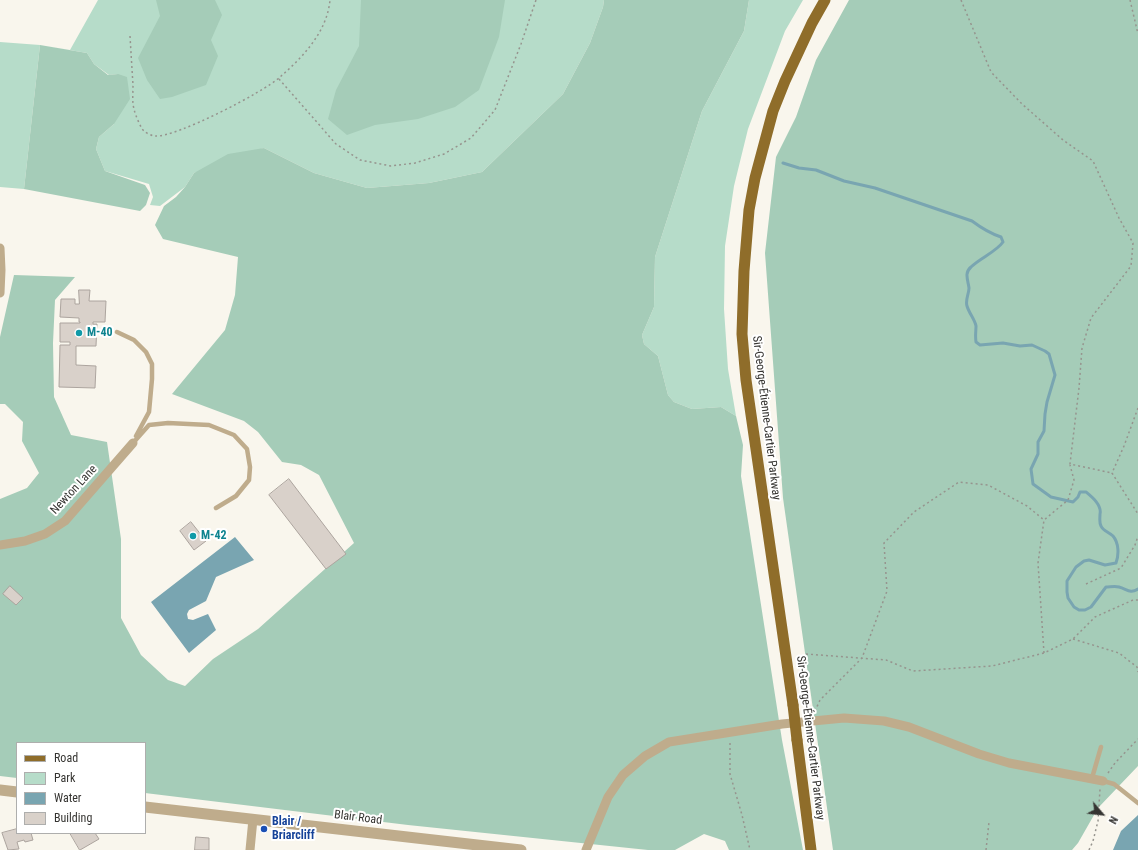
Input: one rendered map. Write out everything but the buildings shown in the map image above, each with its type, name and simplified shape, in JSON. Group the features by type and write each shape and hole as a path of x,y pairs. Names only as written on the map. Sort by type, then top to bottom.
{"main road":[{"name":"Sir-George-Étienne-Cartier Parkway","path":"811,850 793,704 746,380 742,334 744,271 749,210 763,144 773,111 785,81 812,23 825,0"}],"street":[{"path":"0,248 0,293"},
{"name":"Newton Lane","path":"0,545 25,541 45,534 65,521 133,443"},
{"path":"586,850 608,797 623,775 645,756 669,742 810,721 844,718 884,721 909,727 979,754 1009,763 1103,781"},
{"path":"0,790 16,792"},
{"name":"Blair Road","path":"146,807 521,850"},
{"path":"250,850 253,819"}],"lane":[{"path":"117,332 134,340 146,352 152,364 149,412 133,443"},
{"path":"133,443 149,425 168,422 208,425 234,435 247,449 250,467 249,480 236,496 216,508"},
{"path":"1092,778 1101,747"},
{"path":"1103,781 1114,784 1138,803"}],"path":[{"path":"130,36 134,109 143,131 154,137 175,133 197,123 228,108 279,79 311,46 324,21 330,0"},
{"path":"279,79 336,144 360,160 390,166 415,164 444,154 471,138 495,110 521,44 536,0"},
{"path":"961,0 991,72 1022,104 1063,140 1093,161 1119,218 1133,243 1132,266 1091,318 1082,348 1080,388 1070,464 1074,480 1068,500 1044,520 1038,563 1044,653"},
{"path":"1130,0 1138,34"},
{"path":"1112,473 1138,408"},
{"path":"1070,464 1112,473 1138,514"},
{"path":"810,721 820,700 862,658 887,591 884,543 914,512 959,482 988,486 1027,506 1044,520"},
{"path":"1086,584 1120,568 1135,545 1138,536"},
{"path":"806,654 886,660 913,671 992,666 1044,653 1073,639 1095,617 1133,600 1138,600"},
{"path":"1073,639 1119,653 1137,667 1138,672"},
{"path":"730,732 730,774 750,850"},
{"path":"1109,770 1138,739"},
{"path":"1089,850 1098,821 1100,790"},
{"path":"986,850 989,822"}],"green space":[{"path":"98,0 604,0 603,7 590,43 563,94 482,172 429,183 367,188 314,173 264,148 194,173 185,187 160,206 150,205 153,197 149,184 105,171 96,149 99,137 114,124 118,74 109,75 94,64 87,53 40,45 70,50"},
{"path":"156,0 215,0 222,15 211,40 218,56 206,85 172,97 160,99 147,80 138,58 160,16"},
{"path":"361,0 505,0 499,37 479,90 455,107 418,119 375,125 347,135 328,119 336,90 359,46"},
{"path":"604,0 749,0 744,31 702,111 655,257 654,307 642,335 644,344 658,356 668,395 674,402 692,409 721,407 736,416 743,445 741,476 782,740 803,850 729,850 725,841 704,834 675,850 648,850 408,825 146,793 146,742 16,742 16,778 0,776 0,499 27,488 39,473 22,441 23,422 5,404 0,404 0,337 14,275 75,277 55,300 53,343 54,397 71,435 107,442 121,539 121,618 141,655 168,680 185,686 213,659 258,629 354,543 319,475 301,465 282,462 258,432 244,421 172,394 225,330 235,295 238,257 163,239 155,225 164,206 176,197 194,173 228,154 264,148 314,173 367,188 429,183 482,172 563,94 590,43 603,7"},
{"path":"749,0 803,0 785,31 748,129 734,186 725,246 724,309 728,369 736,416 721,407 692,409 674,402 668,395 658,356 644,344 642,335 654,307 655,257 702,111 744,31"},
{"path":"849,0 1138,0 1138,766 1098,808 1078,843 1072,850 833,850 783,498 765,253 776,157 796,117 816,60"},
{"path":"0,42 40,45 24,189 0,187"},
{"path":"40,45 87,53 94,64 108,75 118,74 127,77 130,99 114,124 99,137 96,149 105,171 145,185 150,193 146,205 140,211 24,189"}],"water":[{"path":"235,537 254,560 216,577 206,601 189,610 187,614 188,619 193,620 208,614 216,630 189,653 151,602"},
{"path":"1138,815 1138,850 1113,850 1121,831"}],"waterway":[{"path":"783,163 799,168 816,170 844,181 875,188 972,221 1001,237 1003,242 1000,246 975,264 969,269 968,272 967,277 969,288 967,304 976,326 976,342 980,345 1003,343 1020,346 1032,345 1049,354 1055,375 1047,402 1044,431 1038,442 1038,454 1031,469 1033,484 1051,497 1073,502 1078,497 1080,492 1086,492 1100,507 1100,525 1113,536 1117,546 1118,556 1116,563 1105,565 1089,560 1084,561 1076,567 1067,581 1068,598 1074,607 1079,610 1085,610 1091,607 1106,587 1117,587 1131,591 1138,589"}],"place":[{"name":"M-40","path":"79,333"},
{"name":"M-42","path":"193,536"},
{"name":"Blair / Briarcliff","path":"264,829"}]}
